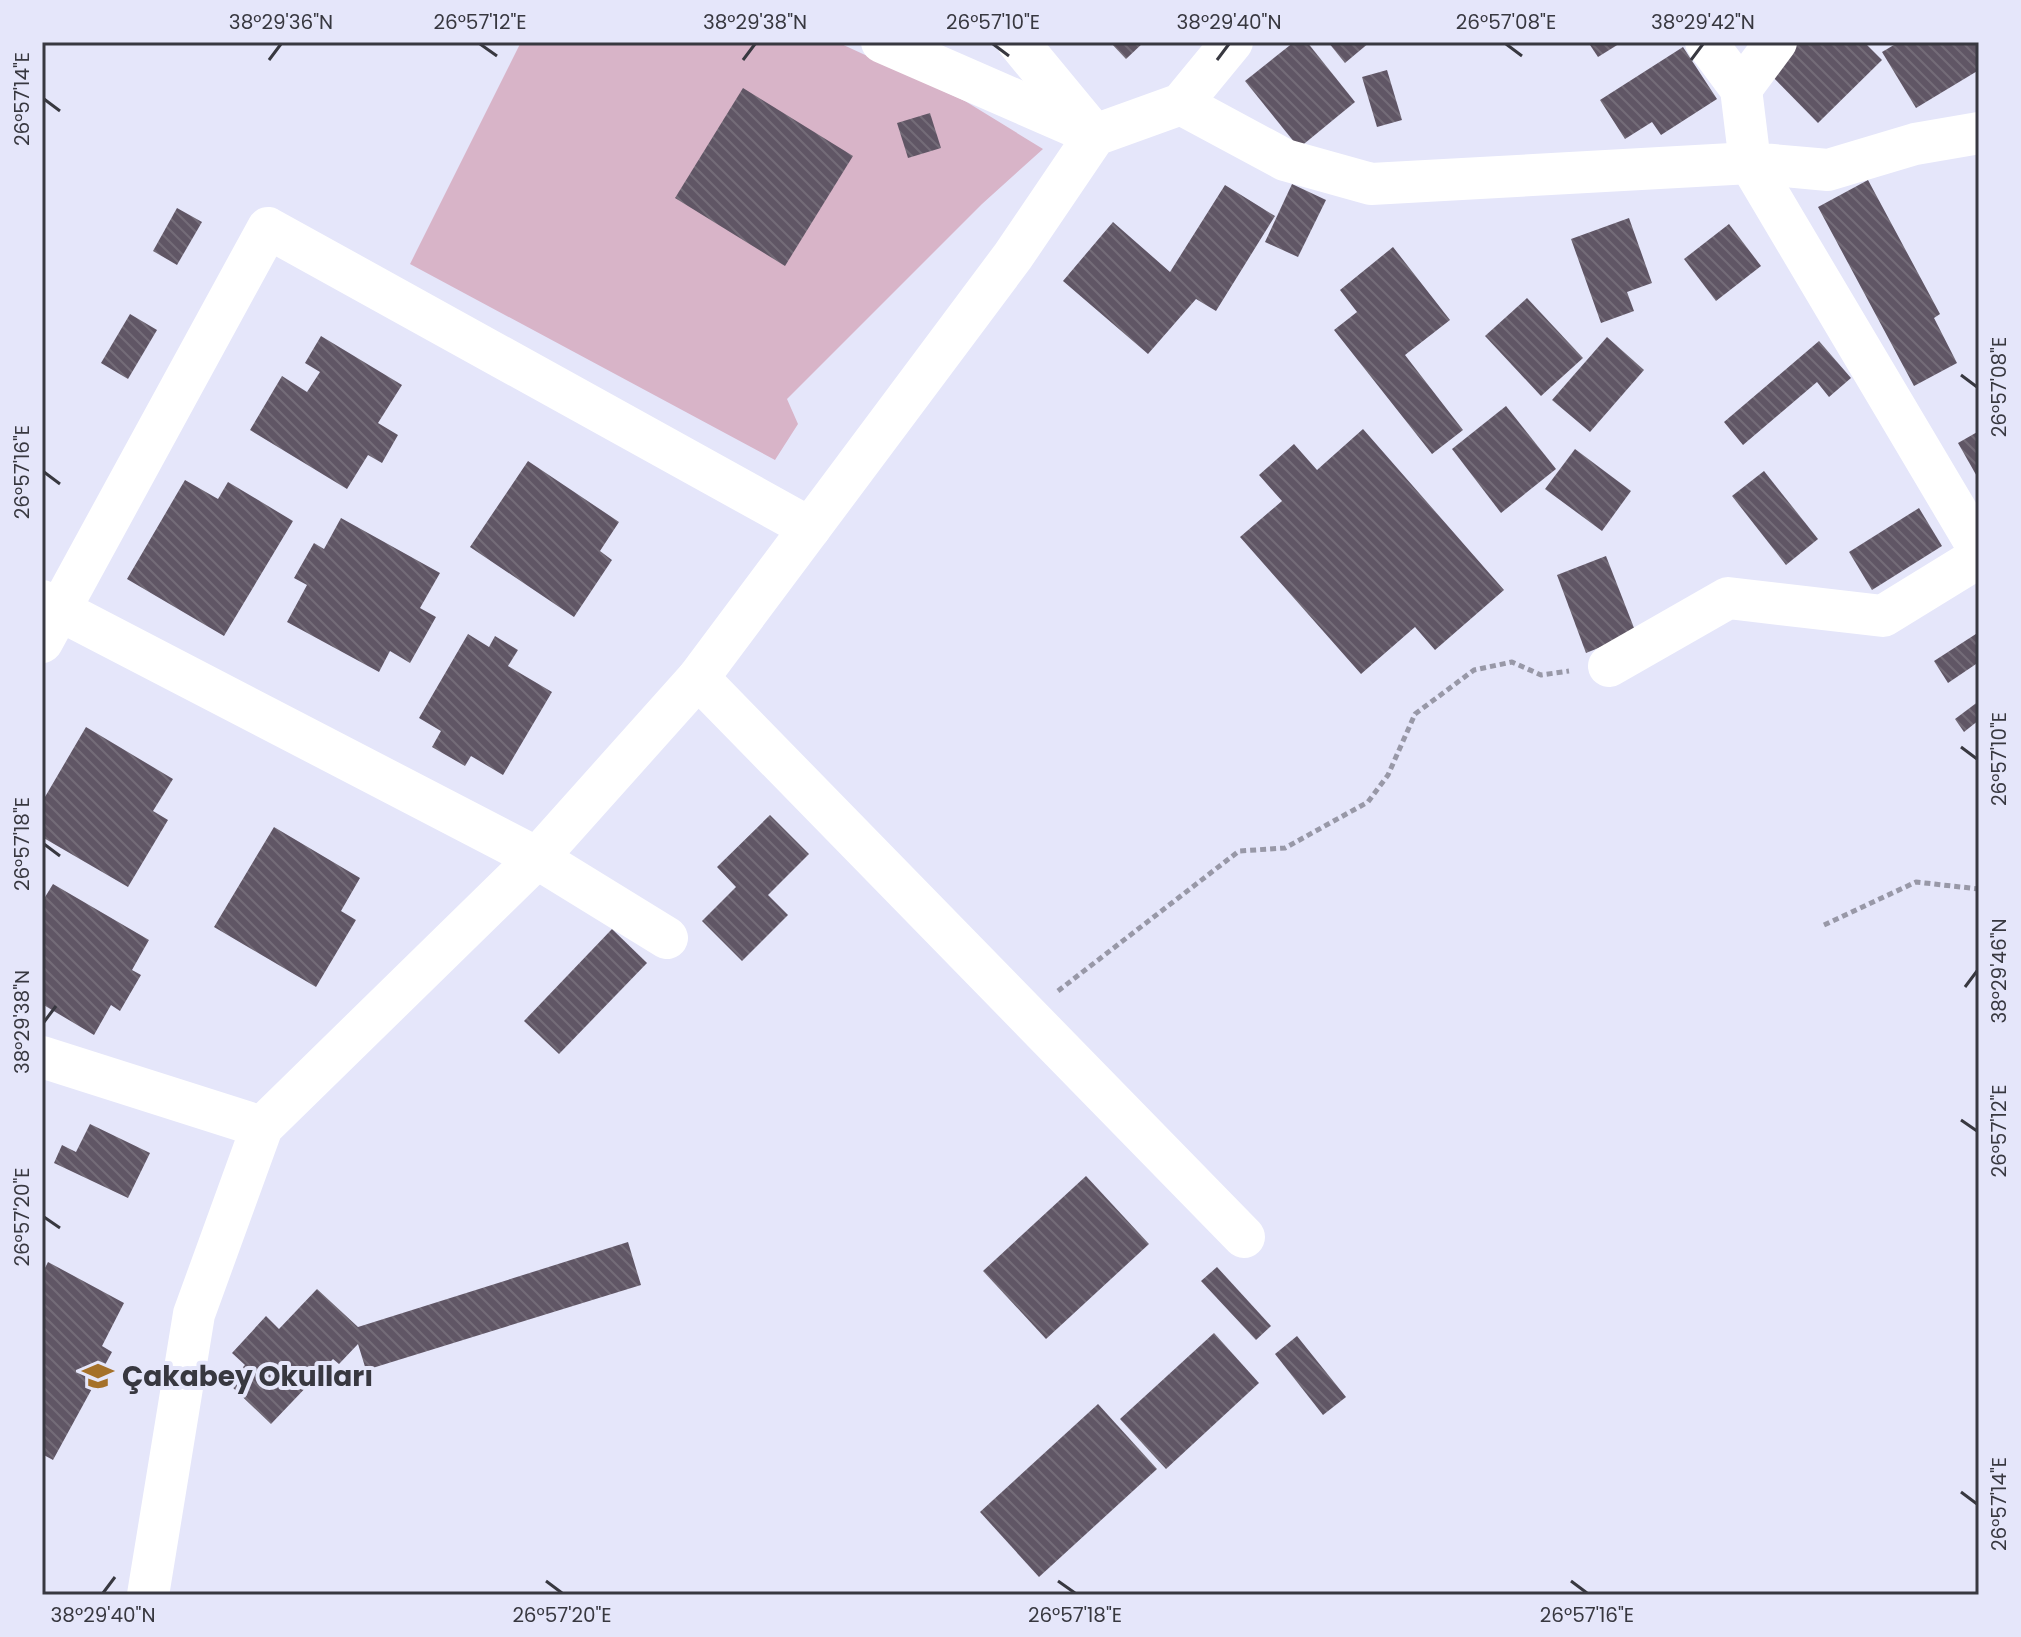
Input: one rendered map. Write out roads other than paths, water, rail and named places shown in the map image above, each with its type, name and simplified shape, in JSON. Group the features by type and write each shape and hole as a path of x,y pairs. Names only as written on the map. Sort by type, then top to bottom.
{"street":[{"path":"882,42 1095,135"},
{"path":"1018,42 1095,135"},
{"path":"148,1595 194,1314 262,1127 537,858 698,678 1013,256 1095,135 1181,104 1232,42"},
{"path":"1706,42 1741,89 1750,163 1979,549"},
{"path":"1741,89 1776,42"},
{"path":"1181,104 1285,160 1371,184 1750,163 1828,170 1915,144 1979,133"},
{"path":"667,938 537,858 47,618 268,228 810,528"},
{"path":"1609,666 1728,598 1883,616 1979,557"},
{"path":"698,678 1244,1237"},
{"path":"42,1057 262,1127"}],"place":[{"name":"Çakabey Okulları","path":"98,1376"}]}
